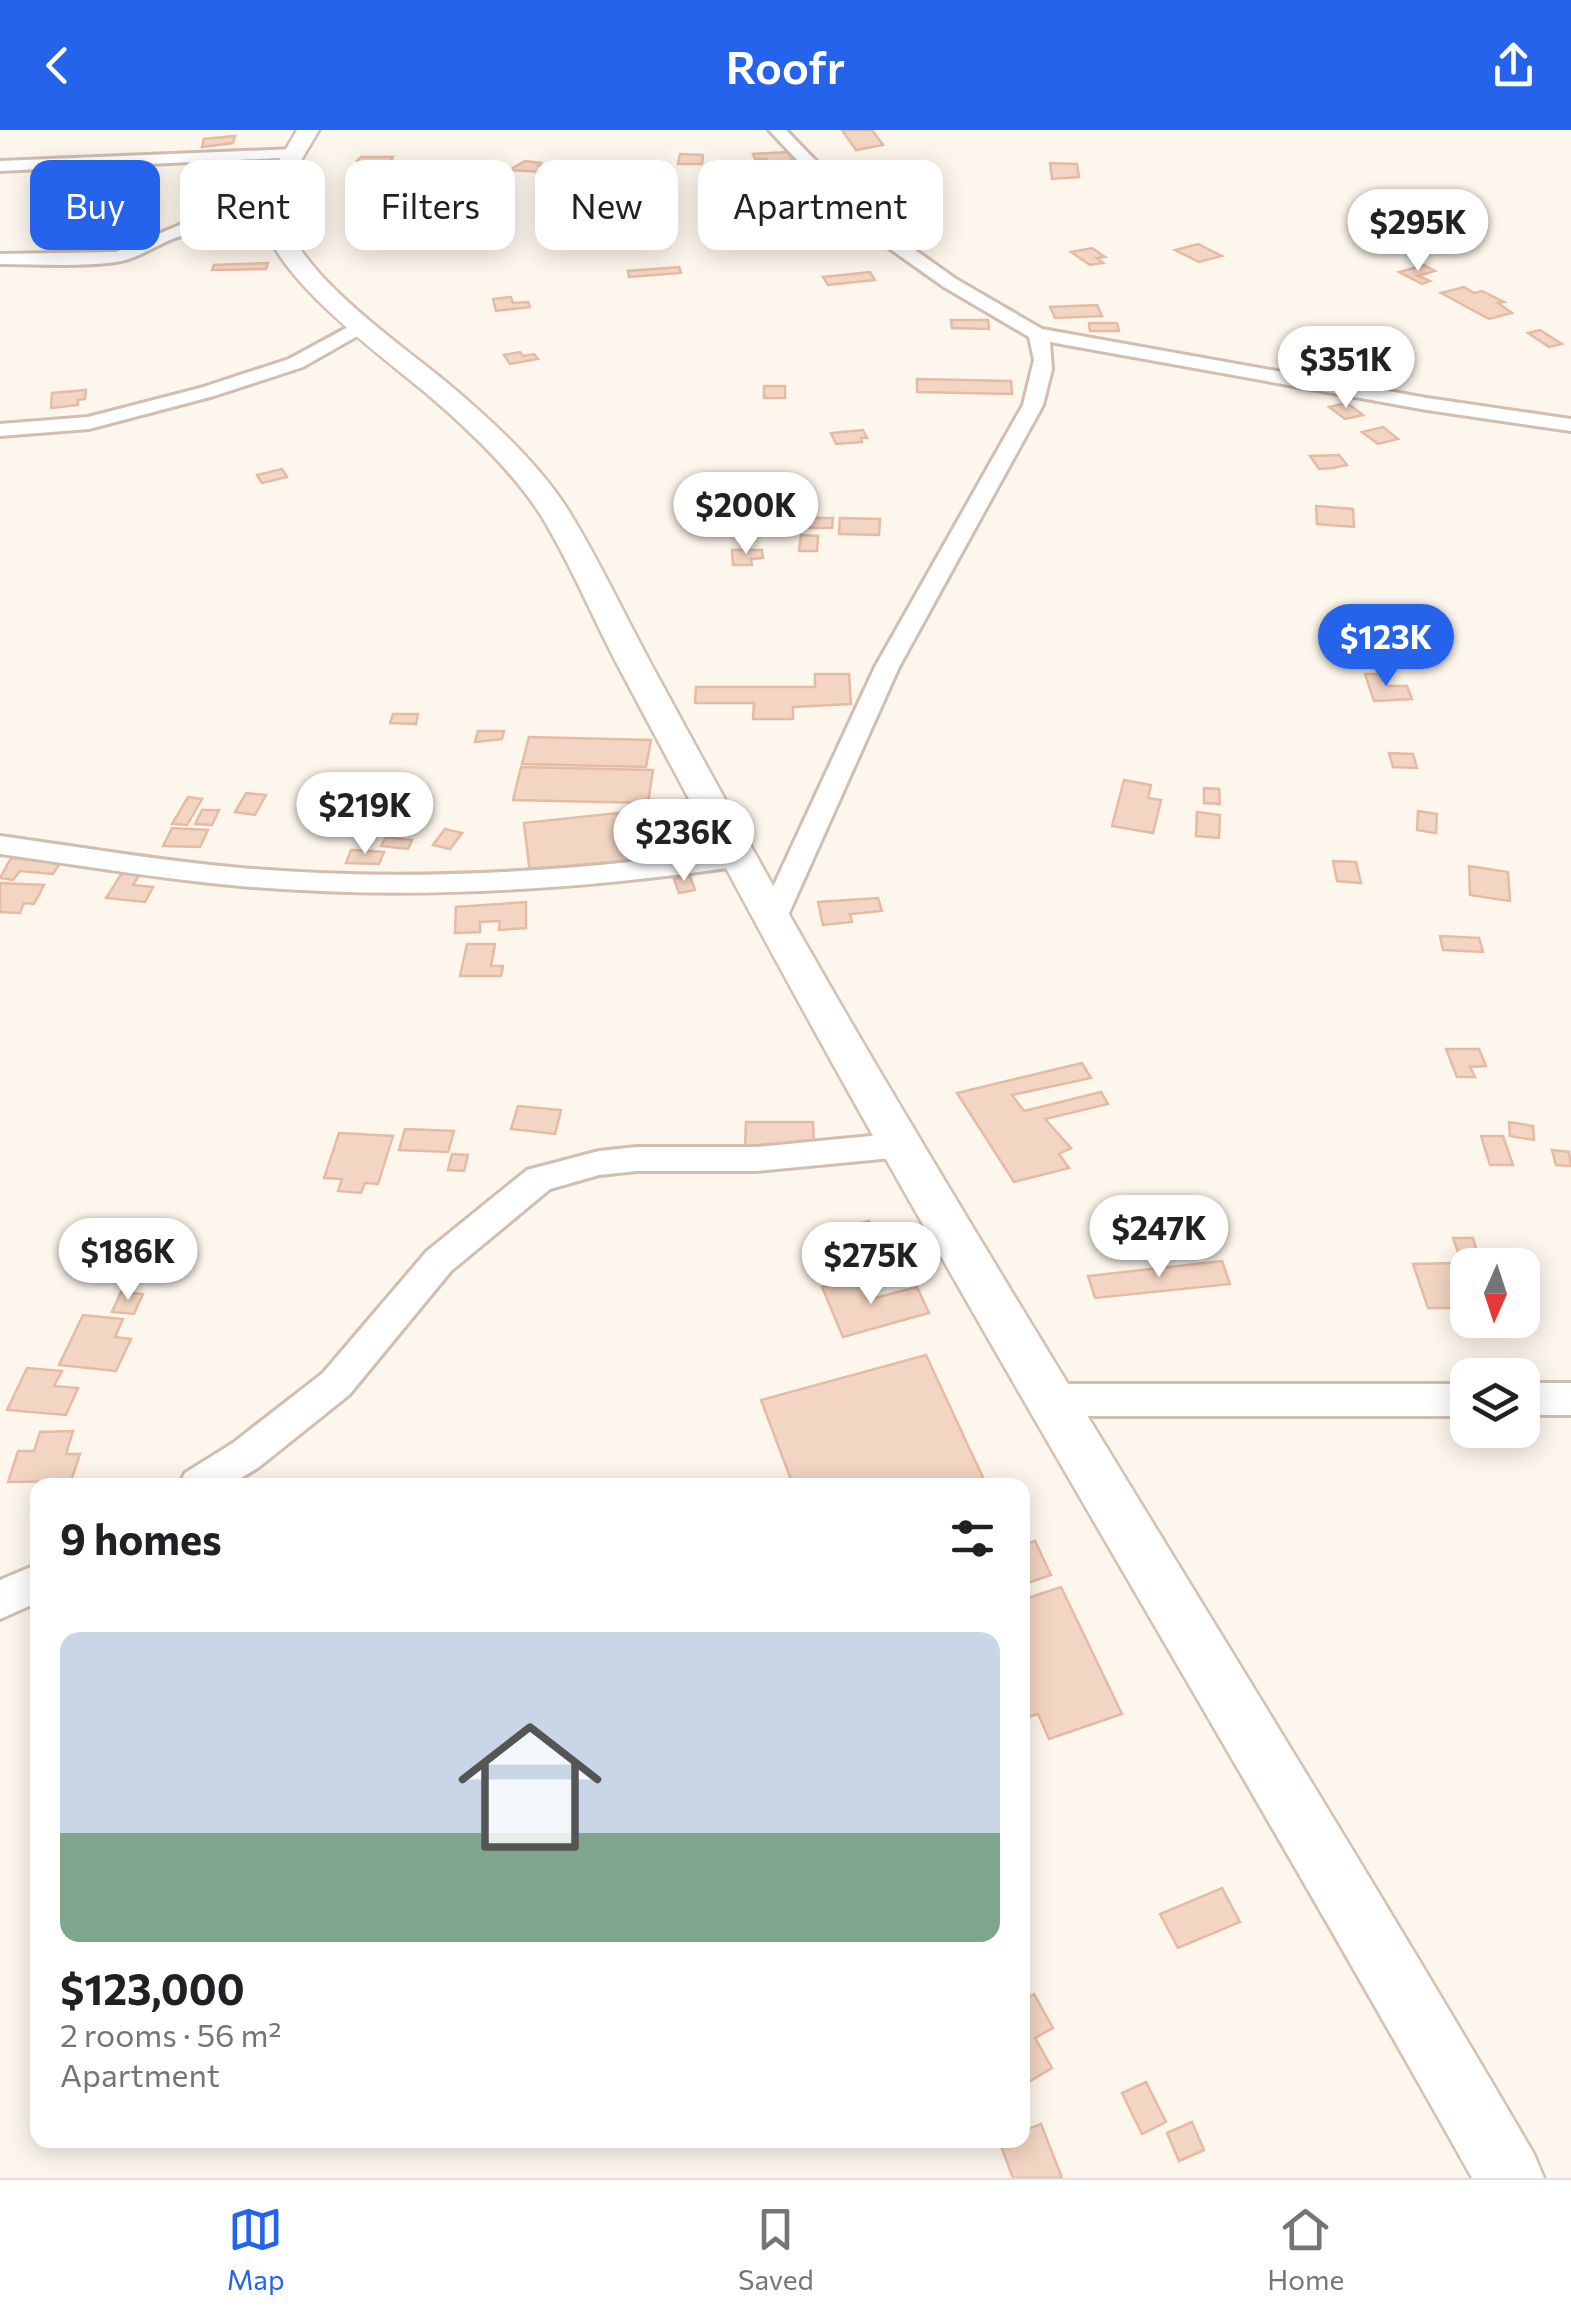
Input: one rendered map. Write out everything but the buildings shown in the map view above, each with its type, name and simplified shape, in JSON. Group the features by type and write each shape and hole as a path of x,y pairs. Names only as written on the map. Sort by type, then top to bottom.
{"street":[{"path":"774,913 887,667 1033,405 1042,376 1044,346 1036,334 868,225 836,194 796,145 777,130"},
{"path":"0,166 301,142"},
{"path":"0,259 116,257 142,250 180,230"},
{"path":"290,250 308,276 439,390 504,453 554,511 902,1145 1366,1924 1510,2178"},
{"path":"0,430 89,423 207,392 296,363 361,326"},
{"path":"1036,334 1172,355 1427,404 1571,425"},
{"path":"0,844 233,875 509,884 652,872 742,857"},
{"path":"209,1478 246,1455 336,1384 439,1261 539,1179 599,1163 637,1159 757,1159 902,1145"},
{"path":"1540,1400 1571,1399"},
{"path":"1054,1400 1450,1400"},
{"path":"0,1600 30,1586"}]}
